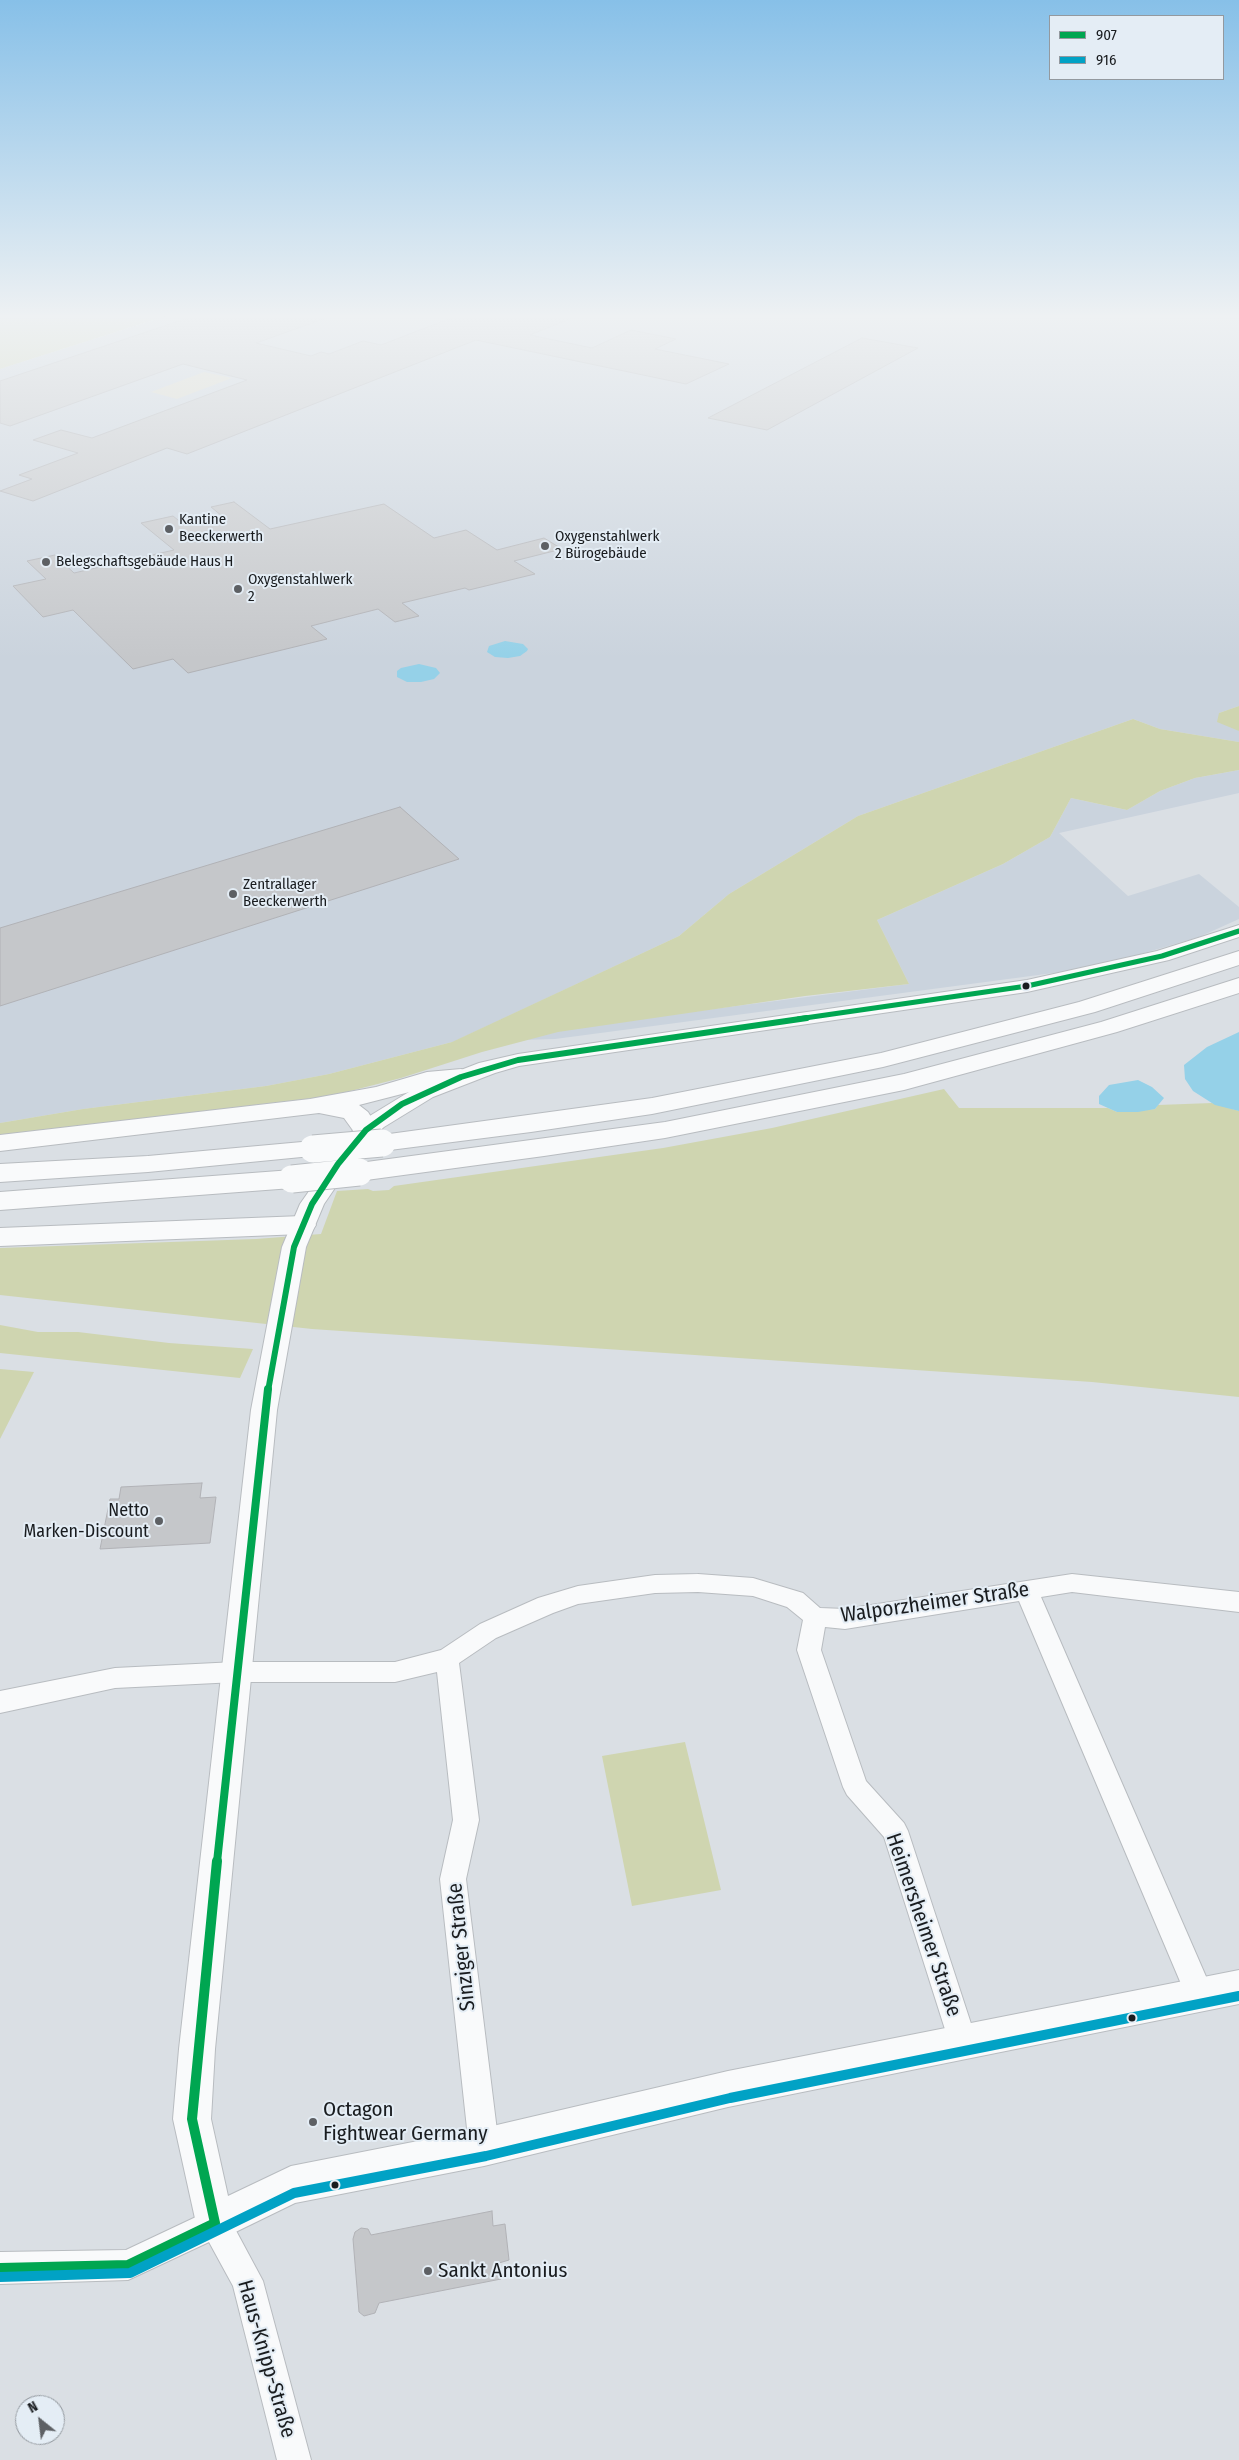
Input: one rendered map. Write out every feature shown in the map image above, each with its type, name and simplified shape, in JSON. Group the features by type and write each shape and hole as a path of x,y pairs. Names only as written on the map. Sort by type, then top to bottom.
{"highway":[{"path":"0,1172 148,1164 313,1150 374,1136 531,1124 652,1106 771,1084 874,1062 1087,1007 1180,979 1239,958"},
{"path":"0,1201 292,1179 359,1172 665,1130 904,1082 1110,1027 1239,985"},
{"path":"0,1143 310,1106 379,1094 427,1080 461,1077"},
{"path":"310,1106 338,1107 353,1112 374,1136"},
{"path":"0,1237 302,1225"}],"street":[{"name":"Haus-Knipp-Straße","path":"294,2460 247,2281 215,2223 192,2119 197,2049 221,1835 264,1410 290,1266 302,1225 325,1182 374,1136 402,1104 461,1077 518,1060 572,1050 1027,986 1162,956 1239,930"},
{"name":"Walporzheimer Straße","path":"0,1702 115,1678 236,1672 395,1672 447,1659 488,1632 546,1605 578,1595 656,1584 698,1583 753,1587 795,1600 815,1617 845,1619 1072,1583 1239,1602"},
{"path":"1026,1590 1200,1994"},
{"name":"Heimersheimer Straße","path":"815,1617 809,1650 856,1788 895,1831 963,2042"},
{"name":"Sinziger Straße","path":"447,1659 466,1820 453,1879 484,2147"},
{"path":"1,2272 128,2264 291,2185 484,2147 728,2089 1239,1987"}],"shaded area":[{"path":"0,430 1239,430 1239,706 1219,713 1239,731 1239,742 1160,729 1133,719 858,816 729,894 679,936 453,1042 329,1074 266,1086 83,1109 0,1123"},
{"path":"1239,770 1239,793 1059,833 1128,896 1199,874 1239,907 1239,919 1199,937 1134,956 1061,972 555,1039 453,1042 909,984 877,920 1003,864 1050,837 1071,798 1127,810 1160,791 1195,778"}],"green space":[{"path":"1239,706 1239,731 1217,722 1219,713"},
{"path":"1133,719 1160,729 1239,742 1239,770 1195,778 1160,791 1127,810 1071,798 1050,837 1003,864 877,920 909,984 805,996 558,1032 482,1052 401,1078 331,1096 0,1135 0,1123 83,1109 266,1086 329,1074 452,1042 679,936 729,894 858,816"},
{"path":"944,1089 959,1108 1108,1108 1117,1112 1155,1109 1158,1105 1212,1103 1239,1111 1239,1397 1092,1382 312,1329 0,1295 0,1248 256,1239 321,1234 337,1191 389,1190 394,1186 663,1148 772,1128"},
{"path":"0,1325 38,1332 78,1332 169,1343 253,1349 240,1378 0,1353"},
{"path":"0,1369 34,1372 0,1439"},
{"path":"685,1742 721,1890 632,1906 602,1756"}],"water":[{"path":"505,641 523,644 528,649 520,656 508,658 495,657 487,652 489,646"},
{"path":"419,664 436,668 440,673 434,679 421,682 407,682 397,677 397,671 401,668"},
{"path":"1239,1032 1239,1111 1215,1105 1193,1091 1185,1079 1184,1065 1207,1047"},
{"path":"1138,1080 1152,1087 1164,1098 1155,1109 1138,1112 1117,1112 1099,1104 1099,1096 1109,1085"}],"building":[{"path":"61,430 92,438 114,430 248,430 187,454 167,448 33,501 0,491 32,479 19,475 78,453 33,440"},
{"name":"Oxygenstahlwerk 2","path":"234,502 270,529 384,504 434,538 466,530 497,550 544,538 562,549 514,561 535,574 469,590 465,588 402,603 419,616 395,622 378,609 311,626 327,639 188,673 173,659 133,669 73,610 43,617 13,586 46,579 27,561 55,555 74,573 174,550 141,523 173,516 183,524 222,516 211,507"},
{"name":"Zentrallager Beeckerwerth","path":"400,807 459,859 0,1006 0,928"},
{"name":"Netto Marken-Discount","path":"202,1483 200,1498 216,1497 210,1543 100,1549 110,1499 119,1499 121,1487"},
{"name":"Sankt Antonius","path":"492,2211 493,2226 505,2224 509,2260 499,2263 501,2279 379,2303 375,2313 364,2316 359,2312 353,2239 355,2232 361,2228 368,2229 371,2235"}],"transit line":[{"name":"907","path":"215,2223 192,2119 197,2049 264,1410 294,1247 312,1204 338,1164 366,1130 402,1104 461,1077 518,1060 1027,986 1162,956 1239,931"},
{"name":"916","path":"0,2277 130,2273 294,2193 486,2156 730,2098 1239,1996"},
{"name":"907","path":"0,2268 128,2265 215,2223"}],"place":[{"name":"Kantine Beeckerwerth","path":"169,529"},
{"name":"Oxygenstahlwerk 2 Bürogebäude","path":"545,546"},
{"name":"Belegschaftsgebäude Haus H","path":"46,562"},
{"name":"Oxygenstahlwerk 2","path":"238,589"},
{"name":"Zentrallager Beeckerwerth","path":"233,894"},
{"name":"Netto Marken-Discount","path":"159,1521"},
{"name":"Octagon Fightwear Germany","path":"313,2122"},
{"name":"Sankt Antonius","path":"428,2271"}]}
